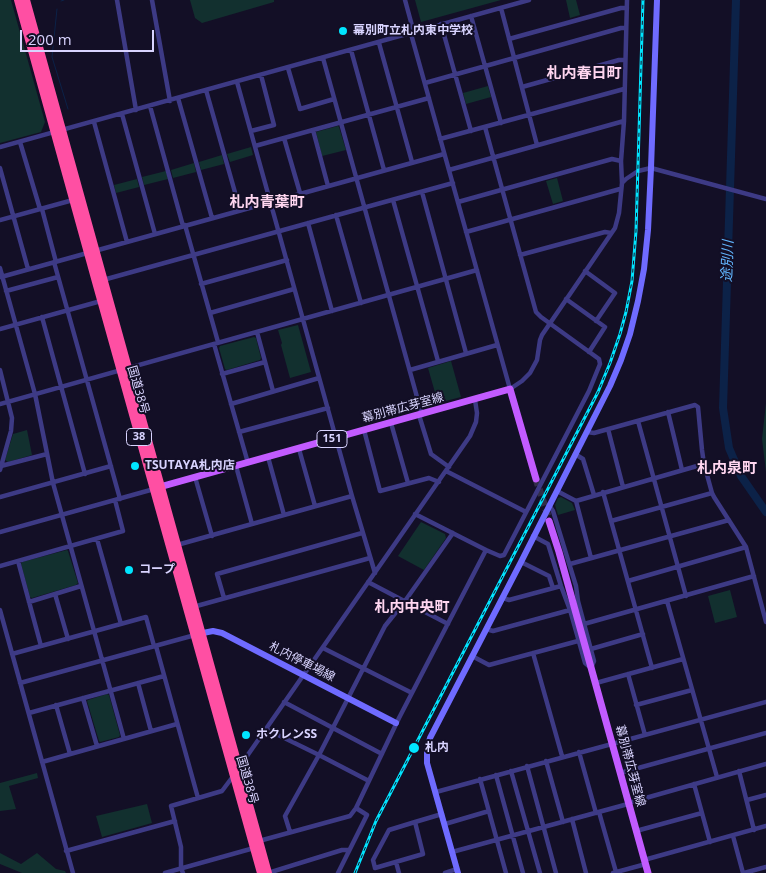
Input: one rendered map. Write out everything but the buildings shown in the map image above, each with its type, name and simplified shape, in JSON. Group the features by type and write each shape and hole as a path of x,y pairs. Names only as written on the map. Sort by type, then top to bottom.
{"highway":[{"name":"国道38号","path":"18,0 92,252 101,301 124,369"},
{"name":"国道38号","path":"26,0 73,200 103,280 124,369 190,608 239,768 257,845 261,873"},
{"name":"国道38号","path":"157,488 177,545 190,608"},
{"name":"国道38号","path":"198,634 234,775 268,873"}],"main road":[{"name":"幕別帯広芽室線","path":"157,488 510,389"},
{"path":"510,389 536,479"},
{"name":"幕別帯広芽室線","path":"549,521 648,873"}],"street":[{"path":"117,0 136,110"},
{"path":"152,0 170,101"},
{"path":"405,0 424,83 510,389 530,373 537,360 540,340 549,324 615,228 619,213 622,183 621,161 624,121 627,0"},
{"path":"0,147 529,0"},
{"path":"445,873 458,871 428,763 427,752 430,738 610,386 630,334 644,269 651,168 657,0"},
{"path":"501,8 537,146"},
{"path":"509,39 626,8"},
{"path":"471,16 501,123"},
{"path":"441,24 471,131"},
{"path":"424,83 626,28"},
{"path":"379,43 412,162"},
{"path":"351,50 384,170"},
{"path":"324,58 410,370 431,454 447,469 526,512"},
{"path":"522,87 619,60 625,60"},
{"path":"288,68 300,109 334,99"},
{"path":"251,131 274,125 261,75"},
{"path":"237,82 362,533 375,573"},
{"path":"440,140 624,88"},
{"path":"206,90 240,210"},
{"path":"178,98 212,218"},
{"path":"255,146 429,98"},
{"path":"150,106 210,313 222,374 248,463"},
{"path":"122,114 155,234"},
{"path":"449,170 624,121"},
{"path":"94,122 127,242"},
{"path":"416,514 486,550 500,556 504,555 589,391 600,364 600,359 549,324 536,312 484,127"},
{"path":"313,130 328,186"},
{"path":"284,138 300,194"},
{"path":"0,566 124,531 111,466 41,209 20,142"},
{"path":"1,277 444,154"},
{"path":"458,202 612,159 621,161"},
{"path":"0,168 28,270"},
{"path":"622,183 638,171 651,168 766,199"},
{"path":"103,280 453,183"},
{"path":"466,232 620,189"},
{"path":"422,192 466,354"},
{"path":"0,220 73,200"},
{"path":"393,200 438,362"},
{"path":"336,215 361,303"},
{"path":"308,223 332,310"},
{"path":"520,254 605,232 611,234"},
{"path":"201,284 287,260"},
{"path":"0,268 35,394 61,515 124,739"},
{"path":"0,404 477,270"},
{"path":"585,271 615,293 596,321"},
{"path":"6,291 58,277"},
{"path":"210,313 294,289"},
{"path":"566,299 605,327 589,352"},
{"path":"0,329 101,301"},
{"path":"42,317 86,474"},
{"path":"256,332 273,391"},
{"path":"410,370 498,345"},
{"path":"222,374 265,362"},
{"path":"0,370 12,418 11,431 1,468"},
{"path":"231,404 319,378"},
{"path":"182,871 181,847 171,806 222,791 234,775 470,436 474,429 477,413 475,400"},
{"path":"587,432 594,433 695,405 698,407 704,464 712,493 746,547 763,603 766,622"},
{"path":"239,432 328,408"},
{"path":"668,412 682,470"},
{"path":"638,420 686,596"},
{"path":"391,423 408,483"},
{"path":"608,429 623,486"},
{"path":"364,430 380,491 429,478 438,482"},
{"path":"299,448 315,506"},
{"path":"1,468 47,454"},
{"path":"575,454 584,459 594,495"},
{"path":"268,458 284,515"},
{"path":"557,490 576,500 704,464"},
{"path":"0,497 111,466"},
{"path":"236,466 252,524"},
{"path":"195,477 212,536"},
{"path":"0,532 157,488"},
{"path":"603,492 652,668"},
{"path":"611,521 712,493"},
{"path":"177,545 352,496"},
{"path":"576,500 591,558"},
{"path":"533,536 548,544 570,610 585,664 591,668 594,661 578,602 576,586 550,505"},
{"path":"570,564 729,520"},
{"path":"224,598 217,574 362,533"},
{"path":"290,832 285,816 319,755 385,626 453,533"},
{"path":"97,539 121,624"},
{"path":"628,581 746,547"},
{"path":"165,873 182,871 290,832 350,816 356,808 396,723 486,550"},
{"path":"190,608 370,558"},
{"path":"18,561 41,646"},
{"path":"521,562 549,576 553,588"},
{"path":"584,624 754,576"},
{"path":"368,582 448,624"},
{"path":"29,602 81,586"},
{"path":"503,598 509,600 561,586"},
{"path":"55,594 68,639"},
{"path":"667,601 717,777"},
{"path":"0,610 73,873"},
{"path":"486,629 493,631 570,610"},
{"path":"12,654 146,617 198,798"},
{"name":"札内停車場線","path":"198,634 213,630 222,633 396,723"},
{"path":"20,683 198,634"},
{"path":"591,649 643,634"},
{"path":"472,656 489,665 578,640"},
{"path":"323,648 412,693"},
{"path":"533,653 562,756"},
{"path":"596,683 683,659"},
{"path":"628,674 645,735"},
{"path":"28,713 164,676"},
{"path":"138,683 151,731"},
{"path":"636,705 692,690"},
{"path":"83,698 97,746"},
{"path":"284,702 382,754"},
{"path":"436,792 562,756 766,702"},
{"path":"56,705 70,754"},
{"path":"42,762 177,724"},
{"path":"266,728 369,781"},
{"path":"620,773 766,733"},
{"path":"579,752 615,873 645,862 766,826"},
{"path":"546,761 563,822"},
{"path":"452,852 766,764"},
{"path":"527,766 556,873"},
{"path":"511,771 540,873"},
{"path":"739,771 754,830"},
{"path":"496,775 523,873"},
{"path":"480,779 506,872 499,873"},
{"path":"694,784 710,842"},
{"path":"747,800 766,795"},
{"path":"338,873 367,815 356,808"},
{"path":"444,824 489,811"},
{"path":"636,831 702,813"},
{"path":"415,822 424,854 375,868 373,860 389,830 415,822 442,814"},
{"path":"572,819 586,873"},
{"path":"66,851 175,820"},
{"path":"733,836 744,873 766,867"},
{"path":"268,873 342,850 349,850"},
{"path":"396,862 399,873"}],"green space":[{"path":"0,0 11,0 45,122 41,132 0,143"},
{"path":"190,0 274,0 274,2 202,23 195,18"},
{"path":"415,0 501,0 421,22"},
{"path":"566,0 576,0 580,15 570,18"},
{"path":"488,86 491,97 466,104 463,93"},
{"path":"338,126 346,150 322,156 316,132"},
{"path":"251,147 253,155 230,162 227,154"},
{"path":"222,155 224,164 201,170 199,162"},
{"path":"194,163 196,172 173,178 171,170"},
{"path":"166,171 168,179 144,185 142,177"},
{"path":"557,178 563,201 553,204 546,181"},
{"path":"137,179 139,187 116,193 114,185"},
{"path":"298,325 311,372 290,378 278,330"},
{"path":"256,338 260,360 225,369 220,346"},
{"path":"451,361 461,397 438,403 428,368"},
{"path":"766,403 766,472 762,439"},
{"path":"27,430 32,455 8,462 5,460 13,434"},
{"path":"561,497 572,503 575,510 558,515 555,505 558,498"},
{"path":"421,522 445,534 446,538 424,570 398,556"},
{"path":"67,550 78,583 32,598 30,597 22,562"},
{"path":"730,590 737,617 715,623 708,596"},
{"path":"109,695 120,735 119,737 100,742 87,701"},
{"path":"37,773 38,778 9,786 16,809 0,811 0,783"},
{"path":"147,804 152,823 102,837 96,816"},
{"path":"0,853 21,864 37,853 56,869 66,873 22,873 0,864"}],"waterway":[{"name":"途別川","path":"736,0 723,408 729,448 741,476 766,512"},
{"path":"57,9 52,57 68,109"}],"tunnel":[{"path":"536,479 548,516"}],"railway":[{"path":"355,873 376,821 598,392 620,334 632,281 636,231 643,0"}],"place":[{"name":"幕別町立札内東中学校","path":"343,31"},
{"name":"TSUTAYA札内店","path":"135,466"},
{"name":"コープ","path":"129,570"},
{"name":"ホクレンSS","path":"246,735"},
{"name":"札内","path":"414,748"}],"district":[{"name":"札内春日町","path":"584,74"},
{"name":"札内青葉町","path":"267,203"},
{"name":"札内泉町","path":"727,469"},
{"name":"札内中央町","path":"412,608"}]}
